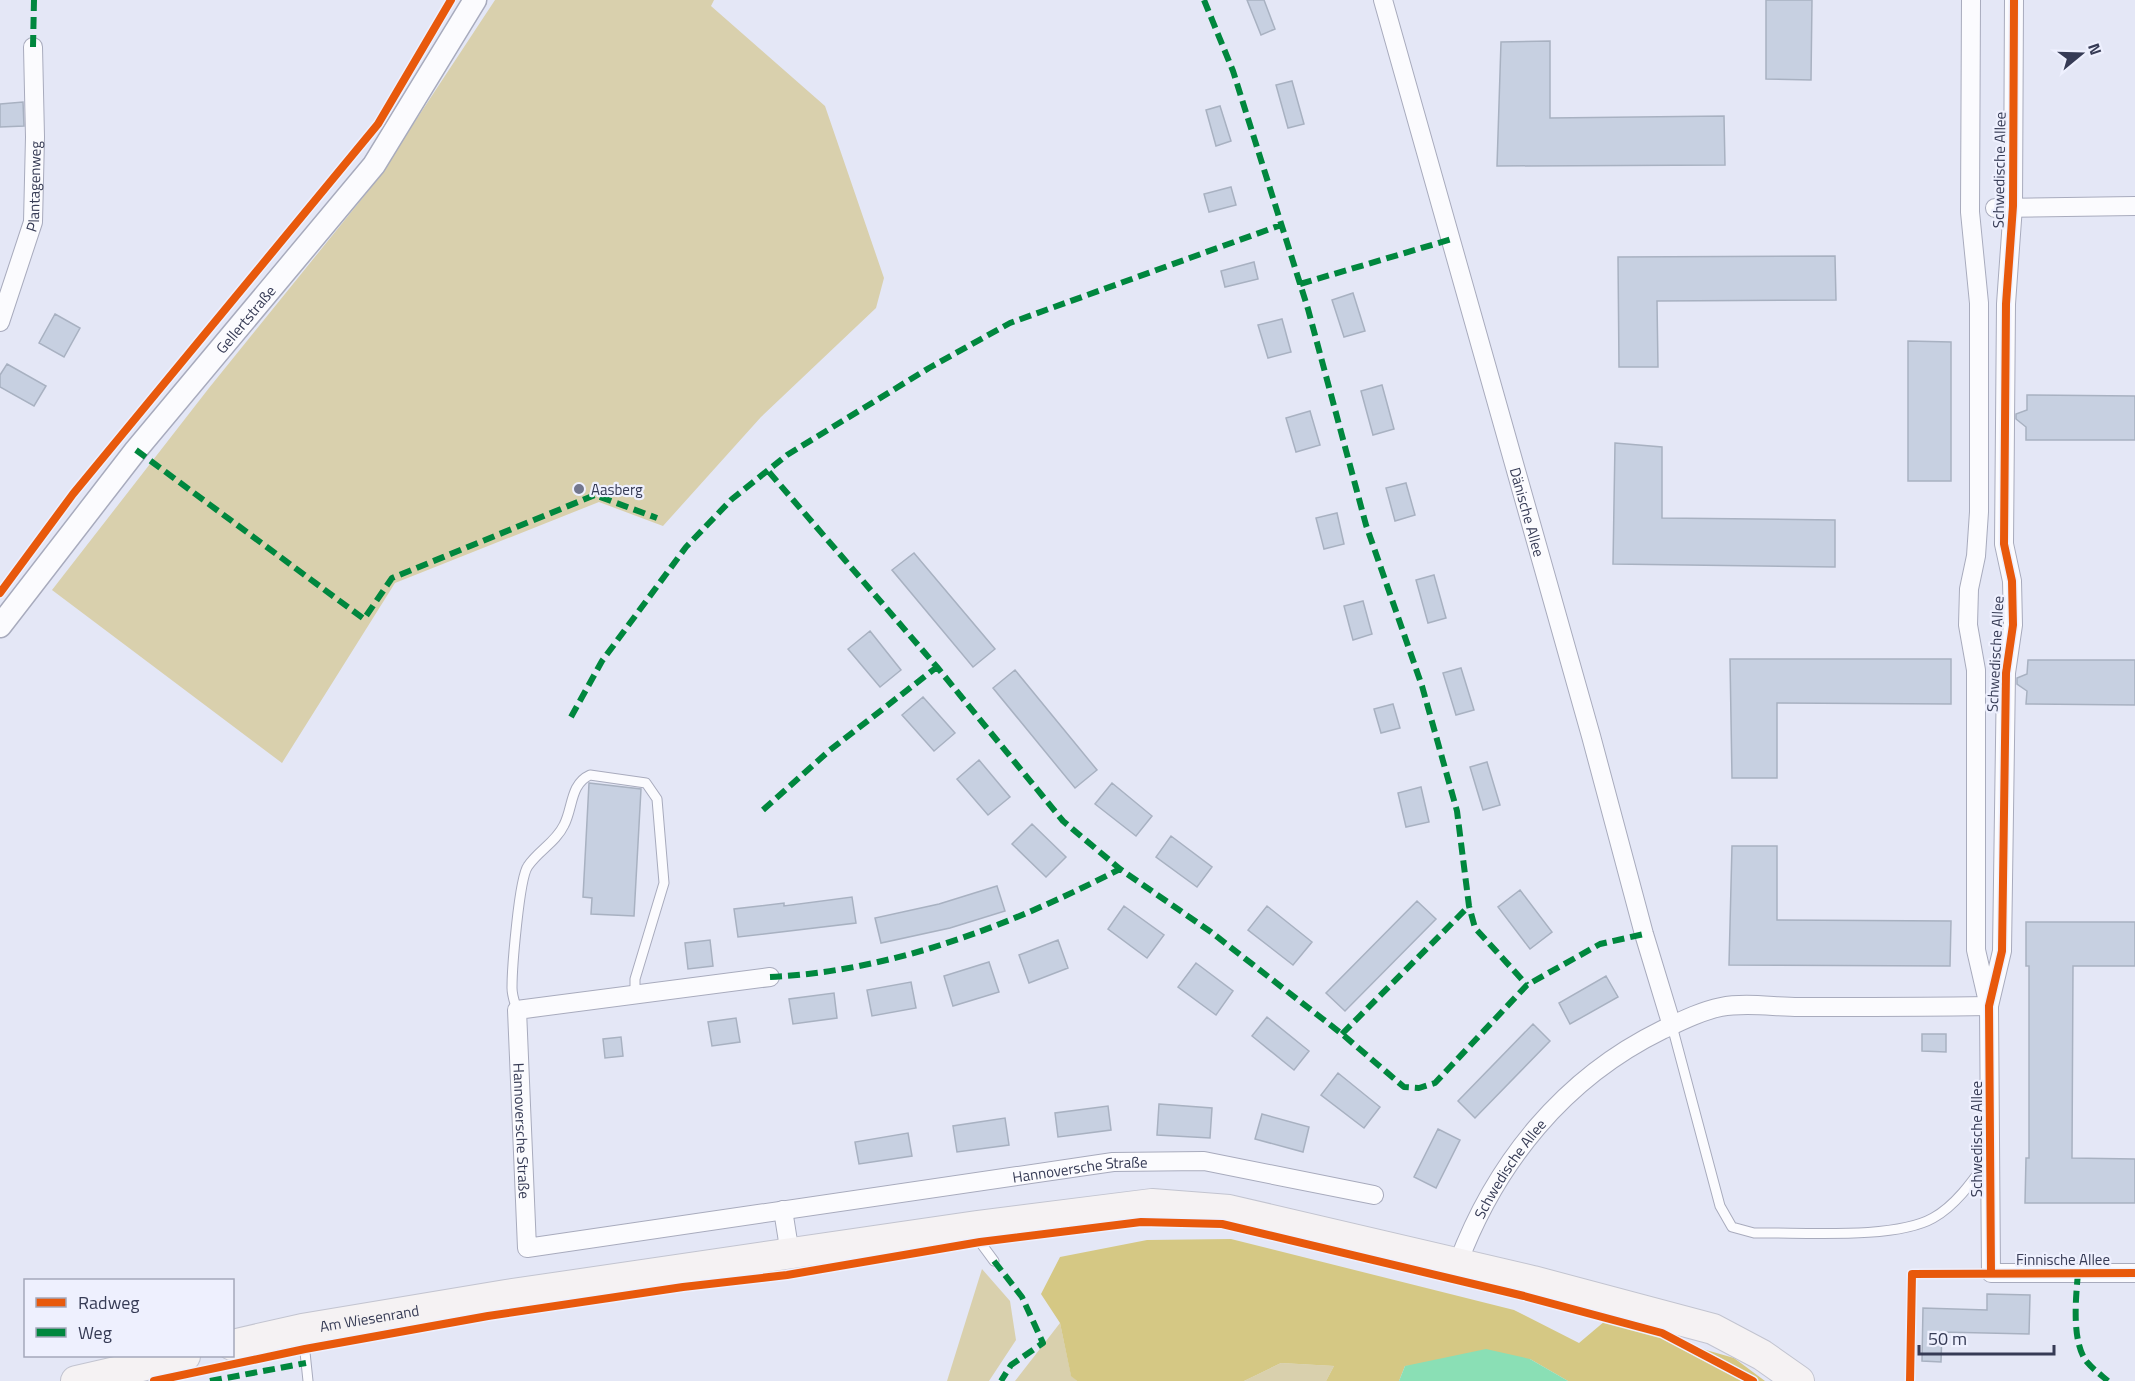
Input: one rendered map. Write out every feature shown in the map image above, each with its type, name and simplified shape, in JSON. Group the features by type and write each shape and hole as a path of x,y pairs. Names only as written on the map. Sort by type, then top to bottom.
{"main road":[{"name":"Am Wiesenrand","path":"234,1345 302,1329 506,1295 977,1226 1152,1204 1229,1210 1458,1263 1713,1329 1762,1355 1799,1381"},
{"path":"76,1381 180,1357"}],"street":[{"name":"Gellertstraße","path":"0,626 136,450 374,165 475,0"},
{"name":"Dänische Allee","path":"1383,0 1591,736 1644,934 1672,1026"},
{"name":"Schwedische Allee","path":"1971,0 1970,212 1979,303 1979,512 1976,556 1969,589 1968,625 1976,670 1976,950 1989,1006 1991,1273"},
{"name":"Schwedische Allee","path":"1989,1006 2002,951 2006,673 2013,625 2012,581 2004,544 2006,304 2004,207 2014,0"},
{"name":"Plantagenweg","path":"0,322 33,222 35,137 33,46"},
{"path":"2004,207 2135,207"},
{"path":"518,1010 770,978"},
{"name":"Schwedische Allee","path":"1458,1263 1483,1204 1499,1176 1538,1124 1560,1101 1610,1061 1672,1026 1723,1006 1989,1006"},
{"name":"Hannoversche Straße","path":"518,1010 527,1248 1113,1162 1204,1161 1374,1195"},
{"path":"783,1210 790,1254"},
{"name":"Finnische Allee","path":"1991,1273 2135,1273"}],"lane":[{"path":"518,1010 512,986 522,877 539,853 559,834 565,824 577,786 582,778 590,775 646,783 657,799 664,883 635,979 635,995"},
{"path":"1672,1026 1720,1206 1732,1227 1754,1233 1899,1231 1933,1218 1958,1199 1990,1157"},
{"path":"977,1226 980,1242 994,1261"},
{"path":"302,1329 308,1381"}],"shaded area":[{"path":"495,0 714,0 711,6 825,106 884,278 876,308 761,417 663,526 599,502 395,583 282,763 52,590 209,388 373,185"},
{"path":"1231,1239 1514,1310 1579,1343 1605,1321 1734,1358 1765,1381 1568,1381 1530,1359 1405,1366 1399,1381 1326,1381 1334,1366 1281,1363 1244,1381 1077,1381 1071,1376 1060,1323 1041,1294 1060,1257 1147,1240"},
{"path":"982,1269 1010,1301 1016,1340 989,1381 947,1381"},
{"path":"1060,1323 1071,1375 1077,1381 1015,1381"},
{"path":"1486,1349 1530,1359 1568,1381 1399,1381 1405,1366"},
{"path":"1281,1363 1334,1366 1326,1381 1244,1381"}],"building":[{"path":"1247,0 1264,0 1275,29 1261,35"},
{"path":"1766,0 1812,0 1811,80 1766,79"},
{"path":"1550,41 1550,118 1724,116 1725,165 1497,166 1501,42"},
{"path":"1292,81 1304,124 1288,128 1276,85"},
{"path":"23,102 24,126 0,127 0,104"},
{"path":"1220,106 1231,141 1216,146 1206,110"},
{"path":"1231,187 1236,205 1209,212 1204,194"},
{"path":"1835,256 1836,300 1657,301 1658,367 1619,367 1618,257"},
{"path":"1254,262 1258,279 1225,287 1221,271"},
{"path":"1353,293 1365,331 1344,337 1332,300"},
{"path":"55,314 80,328 64,357 39,343"},
{"path":"1282,319 1291,352 1268,358 1258,325"},
{"path":"1908,341 1951,342 1951,481 1908,481"},
{"path":"7,364 46,386 34,406 0,387 0,375"},
{"path":"1382,385 1394,429 1373,435 1361,391"},
{"path":"2027,395 2135,396 2135,440 2026,440 2026,427 2016,419 2016,414 2027,410"},
{"path":"1310,411 1320,445 1296,452 1286,418"},
{"path":"1615,443 1662,447 1662,518 1835,520 1835,567 1613,564"},
{"path":"1406,483 1415,515 1395,521 1386,488"},
{"path":"1337,513 1344,544 1324,549 1316,518"},
{"path":"914,553 995,649 973,667 892,570"},
{"path":"1434,575 1446,618 1428,623 1416,580"},
{"path":"1363,601 1372,634 1353,640 1344,606"},
{"path":"870,631 901,670 880,687 848,649"},
{"path":"1730,659 1951,659 1951,704 1777,703 1777,778 1732,778"},
{"path":"2028,660 2135,660 2135,705 2026,704 2027,691 2017,684 2017,678 2027,674"},
{"path":"1461,668 1474,710 1456,715 1443,673"},
{"path":"1015,670 1097,770 1075,788 993,688"},
{"path":"923,697 955,733 934,751 902,715"},
{"path":"1393,704 1400,728 1381,733 1374,709"},
{"path":"979,760 1010,797 988,815 957,779"},
{"path":"1487,762 1500,805 1483,810 1470,767"},
{"path":"589,783 641,789 634,916 591,914 592,898 583,897"},
{"path":"1112,783 1152,816 1136,836 1095,804"},
{"path":"1421,787 1429,822 1406,827 1398,793"},
{"path":"1032,824 1066,857 1046,877 1012,844"},
{"path":"1171,836 1212,867 1197,887 1156,857"},
{"path":"1732,846 1777,846 1777,920 1951,921 1950,966 1729,965"},
{"path":"997,886 1005,911 950,928 881,943 875,918 939,904"},
{"path":"1520,890 1552,932 1530,949 1498,907"},
{"path":"852,897 856,923 738,937 734,909 784,903 784,906"},
{"path":"1417,901 1436,919 1345,1011 1326,993"},
{"path":"1124,906 1164,935 1147,958 1108,929"},
{"path":"1267,906 1312,942 1293,965 1248,930"},
{"path":"2026,922 2135,922 2135,966 2073,966 2072,1158 2135,1159 2135,1203 2025,1203 2026,1158 2029,1158 2029,966 2026,966"},
{"path":"710,940 713,966 688,969 685,943"},
{"path":"1058,940 1068,968 1029,983 1019,955"},
{"path":"989,962 999,992 953,1006 944,976"},
{"path":"1196,963 1233,991 1216,1015 1178,987"},
{"path":"1606,976 1618,997 1570,1024 1559,1003"},
{"path":"911,982 916,1008 872,1016 867,990"},
{"path":"834,993 837,1018 793,1024 789,999"},
{"path":"1267,1017 1309,1051 1294,1070 1252,1036"},
{"path":"736,1018 740,1042 712,1046 708,1022"},
{"path":"1533,1024 1550,1041 1475,1118 1458,1101"},
{"path":"1922,1034 1946,1034 1946,1052 1922,1051"},
{"path":"621,1037 623,1056 605,1058 603,1039"},
{"path":"1338,1073 1380,1107 1364,1128 1321,1095"},
{"path":"1159,1104 1212,1108 1210,1138 1157,1135"},
{"path":"1108,1106 1111,1130 1058,1137 1055,1113"},
{"path":"1262,1114 1309,1127 1303,1152 1255,1139"},
{"path":"1005,1118 1009,1145 957,1152 953,1126"},
{"path":"1438,1129 1460,1140 1436,1188 1414,1177"},
{"path":"908,1133 912,1156 859,1164 855,1142"},
{"path":"1987,1294 2030,1295 2029,1334 1942,1332 1941,1362 1922,1361 1923,1308 1987,1310"}],"marked path":[{"path":"33,47 34,0"},
{"path":"1204,0 1233,71 1308,309 1366,525 1422,686 1457,811 1469,906 1475,928 1527,985"},
{"path":"571,717 602,661 686,547 732,499 787,455 929,368 1010,323 1281,225"},
{"path":"1300,284 1452,239"},
{"path":"136,450 364,619 392,578 595,495 657,518"},
{"path":"769,472 937,667 1063,821 1120,869 1211,932 1342,1034 1404,1087 1419,1088 1435,1083 1527,985 1600,944 1644,934"},
{"path":"763,810 830,750 937,667"},
{"path":"770,977 816,973 862,965 951,942 1037,909 1120,869"},
{"path":"1342,1034 1469,906"},
{"path":"994,1261 1022,1297 1043,1343 1011,1365 1001,1381"},
{"path":"2078,1273 2076,1319 2079,1343 2087,1362 2108,1381"},
{"path":"210,1381 306,1363"}],"cycle path":[{"path":"0,593 73,494 378,124 451,0"},
{"path":"1991,1273 1989,1006 2002,951 2006,673 2013,625 2012,581 2004,544 2006,304 2013,206 2014,0"},
{"path":"154,1381 305,1349 488,1316 683,1287 787,1275 980,1242 1141,1222 1222,1224 1524,1296 1662,1333 1753,1381"},
{"path":"1910,1381 1912,1274 2135,1273"}],"place":[{"name":"Aasberg","path":"579,489"}]}
